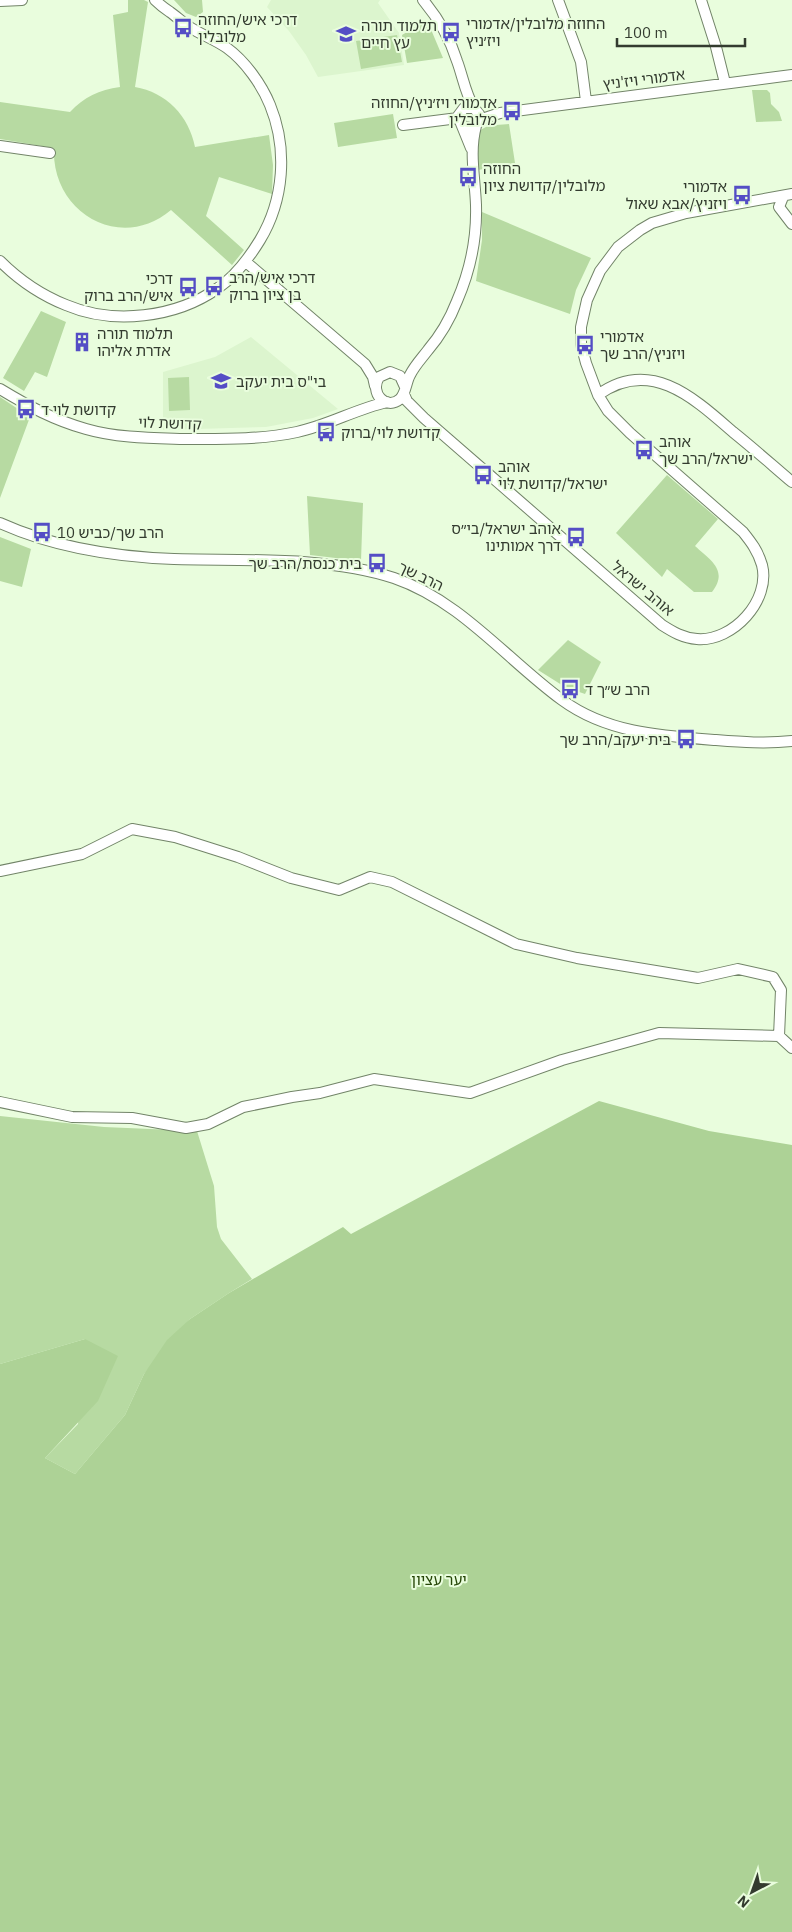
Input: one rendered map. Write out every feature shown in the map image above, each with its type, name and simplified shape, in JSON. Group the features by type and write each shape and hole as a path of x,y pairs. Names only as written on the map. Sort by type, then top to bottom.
{"street":[{"path":"0,1 22,0"},
{"path":"0,261 24,283 66,306 109,315 128,316 165,311 199,299 218,289 246,262 267,228 279,192 281,148 270,104 261,88 238,58 227,48 191,29 155,0"},
{"path":"164,0 171,12"},
{"path":"423,0 446,33 457,61 464,87 477,116 472,154"},
{"path":"558,0 581,62 586,102"},
{"path":"701,0 725,83"},
{"name":"אדמורי ויז'ניץ","path":"477,116 792,75"},
{"path":"361,361 370,371 380,399 390,402 401,398 411,372 438,337 452,313 468,269 473,244 476,207 472,154 462,118 464,87"},
{"path":"462,118 467,107 477,116"},
{"path":"462,118 470,128 477,116"},
{"path":"402,125 462,118"},
{"path":"0,146 50,154"},
{"path":"787,196 686,213 652,224 630,237 609,257 592,286 585,305 581,327 582,346 598,395 609,387 633,380 657,381 679,390 707,408 792,482"},
{"path":"787,196 779,204 792,224"},
{"path":"753,202 770,206 785,214"},
{"path":"246,262 361,361 376,371 390,373 403,379 404,391"},
{"path":"375,388 379,377 407,368 423,356"},
{"name":"קדושת לוי","path":"345,416 367,400 375,388"},
{"name":"קדושת לוי","path":"0,389 49,416 87,430 122,436 219,439 265,437 316,428 374,405 390,402"},
{"name":"אוהב ישראל","path":"404,391 407,401 424,418 662,625 680,636 698,639 716,636 732,629 746,617 756,602 762,585 762,567 756,549 743,532 630,433 608,411 598,395"},
{"name":"אוהב ישראל","path":"390,402 424,418"},
{"name":"הרב שך","path":"0,523 24,533 109,553 145,558 320,564 392,578 412,585 458,612 559,698 580,712 597,720 627,730 668,737 757,743 792,741"},
{"path":"0,871 82,854 132,829 175,837 238,857 291,878 339,890 370,877 392,882 516,944 577,958 698,978 738,970 773,977 781,990 778,1036"},
{"path":"0,1102 72,1117 132,1118 186,1128 208,1124 242,1107 320,1093 374,1079 470,1093 562,1060 659,1033 778,1036 792,1048"}],"shaded area":[{"path":"128,0 144,0 148,2 135,87 157,94 174,107 187,125 195,147 269,135 273,165 272,194 219,177 206,216 244,250 232,265 171,210 151,222 131,227 111,226 92,219 76,207 64,191 56,171 54,148 0,139 0,102 70,112 92,95 120,87 113,15 128,12"},
{"path":"174,0 202,0 203,12 196,17 186,13"},
{"path":"271,0 380,0 378,3 399,33 404,65 318,77 306,55 289,31 267,7"},
{"path":"427,20 443,58 407,63 402,35"},
{"path":"397,35 402,62 361,69 356,41"},
{"path":"752,90 767,90 770,93 771,104 779,112 782,121 756,122"},
{"path":"393,114 397,138 338,147 334,123"},
{"path":"509,124 515,163 478,170 475,153 476,136 489,126"},
{"path":"482,212 591,258 576,290 570,314 476,281 482,240"},
{"path":"41,311 66,322 47,377 35,372 24,391 3,378"},
{"path":"251,337 338,409 313,418 266,427 163,430 163,372 215,357"},
{"path":"189,377 190,410 169,411 168,378"},
{"path":"0,397 30,417 0,498"},
{"path":"667,475 718,519 695,546 716,566 718,571 719,578 712,592 694,592 667,569 662,577 616,533"},
{"path":"307,496 363,503 361,561 310,555"},
{"path":"0,537 31,549 22,587 0,581"},
{"path":"568,640 601,662 585,694 565,687 538,670"},
{"path":"0,1116 104,1127 197,1131 214,1186 217,1227 221,1239 252,1279 190,1319 144,1374 125,1415 75,1474 45,1458 78,1424 85,1339 0,1364"}],"green space":[{"name":"יער עציון","path":"599,1101 709,1131 792,1145 792,1932 0,1932 0,1364 85,1339 118,1356 98,1401 45,1458 75,1474 125,1415 144,1374 167,1340 190,1319 229,1293 343,1227 351,1234"}],"place":[{"name":"דרכי איש/החוזה מלובלין","path":"183,28"},
{"name":"החוזה מלובלין/אדמורי ויז׳ניץ","path":"451,32"},
{"name":"תלמוד תורה עץ חיים","path":"346,34"},
{"name":"אדמורי ויז׳ניץ/החוזה מלובלין","path":"512,111"},
{"name":"החוזה מלובלין/קדושת ציון","path":"468,177"},
{"name":"אדמורי ויזניץ/אבא שאול","path":"742,195"},
{"name":"דרכי איש/הרב בן ציון ברוק","path":"214,286"},
{"name":"דרכי איש/הרב ברוק","path":"188,287"},
{"name":"תלמוד תורה אדרת אליהו","path":"82,342"},
{"name":"אדמורי ויזניץ/הרב שך","path":"585,345"},
{"name":"בי\"ס בית יעקב","path":"221,381"},
{"name":"קדושת לוי ד","path":"26,409"},
{"name":"קדושת לוי/ברוק","path":"326,432"},
{"name":"אוהב ישראל/הרב שך","path":"644,450"},
{"name":"אוהב ישראל/קדושת לוי","path":"483,475"},
{"name":"הרב שך/כביש 10","path":"42,532"},
{"name":"אוהב ישראל/בי״ס דרך אמותינו","path":"576,537"},
{"name":"בית כנסת/הרב שך","path":"377,563"},
{"name":"הרב ש״ך ד","path":"570,689"},
{"name":"בית יעקב/הרב שך","path":"686,739"}]}
